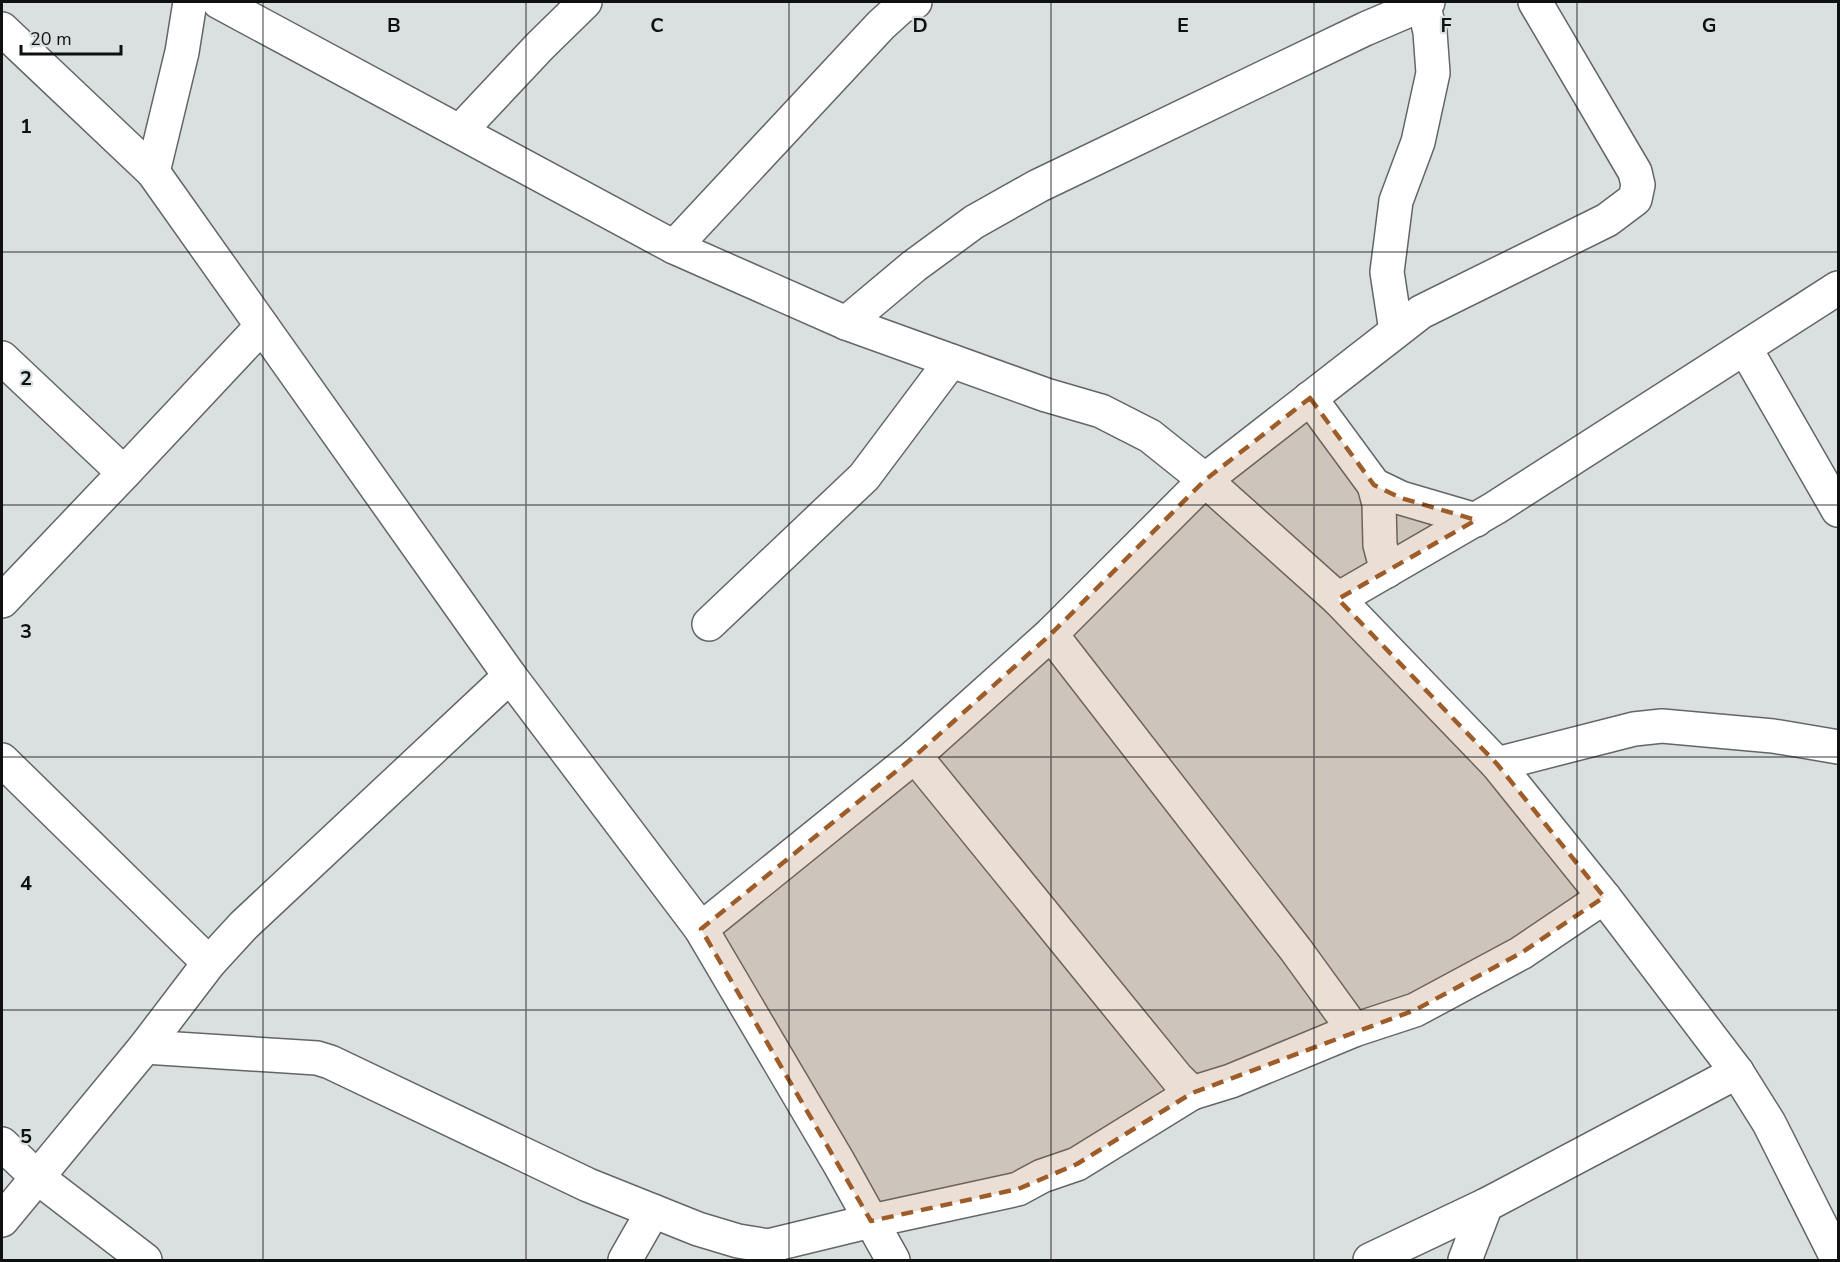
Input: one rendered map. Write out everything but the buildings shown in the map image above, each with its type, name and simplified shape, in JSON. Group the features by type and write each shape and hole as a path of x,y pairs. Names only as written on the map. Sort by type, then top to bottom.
{"street":[{"path":"153,172 182,52 190,2"},
{"path":"460,131 585,2"},
{"path":"846,323 914,266 974,222 1001,206 1100,156 1425,2 1430,32 1432,73 1418,142 1396,201 1387,272 1396,331"},
{"path":"701,929 915,756 1051,634 1205,480 1421,312 1606,220 1635,199 1638,185 1635,172 1535,2"},
{"path":"226,3 674,247 846,323 1046,395 1101,411 1150,436 1205,480 1338,599 1497,764 1604,897 1737,1072 1769,1124 1839,1260"},
{"path":"674,247 881,25 905,3"},
{"path":"2,28 153,172 510,676 701,929 839,1163 893,1260"},
{"path":"1338,599 1476,520 1839,288"},
{"path":"2,601 262,326"},
{"path":"1745,348 1839,510"},
{"path":"2,358 124,473"},
{"path":"709,624 864,477 951,361"},
{"path":"1310,398 1374,484 1379,504 1380,544 1387,571"},
{"path":"1374,484 1401,498 1476,520"},
{"path":"1051,634 1296,950 1354,1030"},
{"path":"2,1220 145,1047 209,963 244,925 510,676"},
{"path":"1497,764 1634,729 1662,726 1773,736 1837,748"},
{"path":"915,756 1177,1078 1192,1093"},
{"path":"2,760 209,963"},
{"path":"145,1047 317,1058 330,1062 588,1185 698,1229 768,1246 1018,1189 1042,1176 1077,1164 1192,1093 1231,1081 1354,1030 1414,1010 1521,953 1604,897"},
{"path":"1370,1260 1486,1205 1737,1072"},
{"path":"2,1144 37,1177 145,1260"},
{"path":"1465,1260 1486,1205"},
{"path":"626,1260 653,1211"}],"highlighted area":[{"path":"1310,398 1374,485 1401,498 1476,520 1338,599 1497,764 1604,897 1521,953 1415,1010 1192,1093 1077,1164 1018,1189 871,1221 701,929 915,756 1051,634 1205,480"}]}
